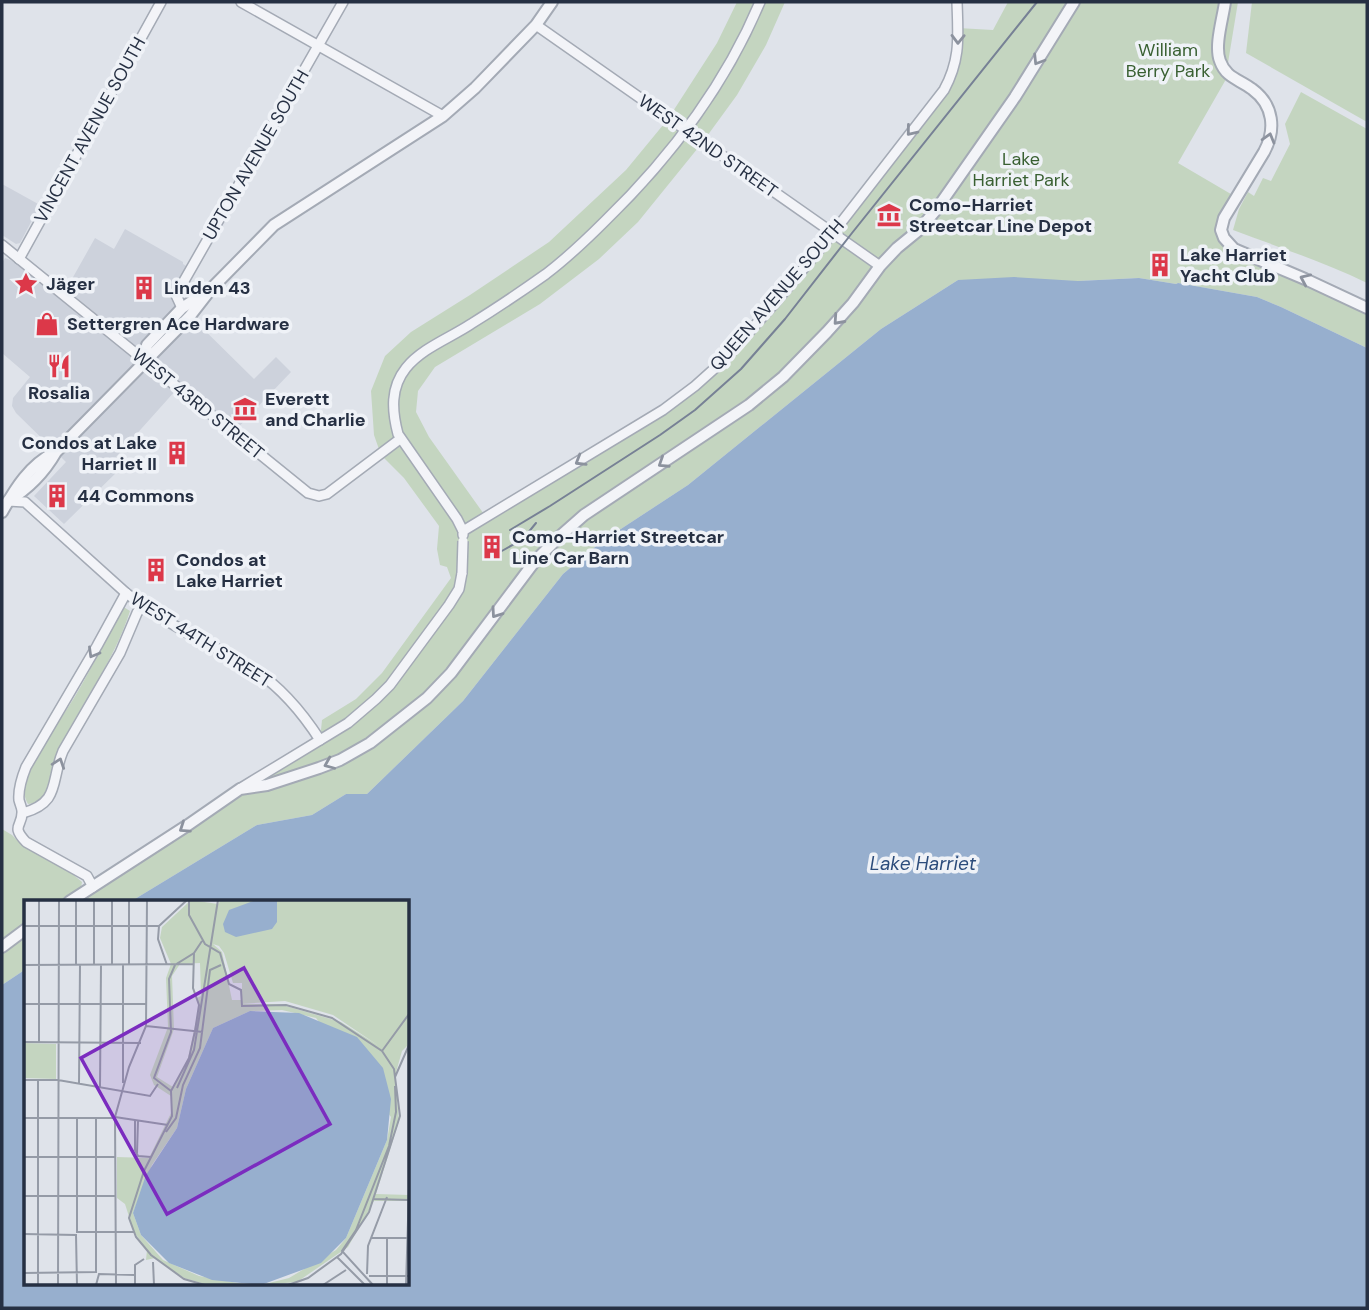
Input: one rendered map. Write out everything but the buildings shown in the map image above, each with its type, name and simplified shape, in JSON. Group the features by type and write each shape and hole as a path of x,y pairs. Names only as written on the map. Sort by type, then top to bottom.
{"street":[{"name":"VINCENT AVENUE SOUTH","path":"19,259 161,2"},
{"path":"241,2 443,116"},
{"name":"UPTON AVENUE SOUTH","path":"182,308 176,295 343,2"},
{"path":"4,508 25,491 55,452 190,316 211,289 274,225 443,116 475,88 536,25 552,2"},
{"path":"72,900 240,789 348,723 390,685 459,589 462,573 463,536 457,519 400,439 393,417 397,384 405,369 417,357 548,272 582,244 644,182 686,131 729,66 760,2"},
{"name":"QUEEN AVENUE SOUTH","path":"463,536 695,386 751,331 833,233 944,90 957,60 957,2"},
{"path":"240,789 267,785 330,764 370,743 398,723 452,673 518,582 559,537 584,515 749,405 783,377 853,303 880,266 919,230 936,210 1015,97 1074,2"},
{"path":"1225,2 1218,48 1220,63 1230,77 1253,89 1262,99 1272,122 1272,131 1264,152 1224,218 1221,230 1227,243 1234,249 1367,308"},
{"name":"WEST 42ND STREET","path":"536,25 880,266"},
{"name":"WEST 43RD STREET","path":"2,246 308,493 318,496 327,494 400,439"},
{"path":"144,360 147,345 182,308 211,289"},
{"name":"WEST 44TH STREET","path":"4,508 25,502 142,605 254,669 300,711 320,740"},
{"path":"93,887 87,876 26,842 19,834 18,826 23,813 19,801 20,786 26,766 126,593"},
{"path":"23,813 42,806 49,799 63,751 120,653 142,605"},
{"path":"2,947 24,930"}],"shaded area":[{"path":"2,184 40,205 20,243 16,244 2,235"},
{"path":"125,229 191,269 176,295 182,308 254,379 276,357 291,372 231,435 176,390 116,457 124,465 64,524 34,496 66,462 12,406 13,398 30,377 2,353 2,263 5,258 67,282 69,278 72,279 95,238 114,249"}],"green space":[{"name":"Lake Harriet Park","path":"737,2 785,2 766,45 737,95 638,222 599,259 540,304 435,367 418,391 416,412 429,437 486,517 663,410 751,331 952,76 958,28 993,30 1008,2 1238,2 1225,81 1178,163 1236,197 1224,218 1227,243 1367,308 1367,348 1257,297 1178,283 1139,278 1078,281 958,280 881,329 688,485 601,542 563,574 463,701 367,794 346,794 312,815 257,825 133,900 72,900 320,740 322,720 356,699 382,673 451,578 447,567 440,565 437,549 439,526 404,478 381,455 374,435 371,391 385,356 411,332 549,242 626,170 668,119 717,43"},
{"path":"1252,2 1367,2 1367,122 1246,53"},
{"path":"1301,92 1367,129 1367,283 1318,261 1233,230 1239,209 1248,192 1254,196 1263,178 1271,181 1290,144 1285,124"},
{"path":"122,606 130,611 115,648 58,751 46,793 39,800 28,804 25,788 31,768 81,687"},
{"path":"2,829 22,845 70,872 82,882 75,896 68,899 24,900 24,926 2,942"},
{"path":"24,930 24,970 2,985 2,947"}],"water":[{"name":"Lake Harriet","path":"1014,277 1078,281 1139,278 1178,283 1257,297 1367,348 1367,1308 2,1308 2,985 24,970 24,1286 410,1286 410,900 133,900 257,825 312,815 346,794 367,794 463,701 563,574 601,542 688,485 881,329 958,280"}],"tram line":[{"path":"510,530 660,435 695,410 741,369 785,319 1037,2"},
{"path":"500,552 523,539 536,523"}],"place":[{"name":"Como-Harriet Streetcar Line Depot","path":"889,215"},
{"name":"Lake Harriet Yacht Club","path":"1160,265"},
{"name":"Jäger","path":"26,284"},
{"name":"Linden 43","path":"144,288"},
{"name":"Settergren Ace Hardware","path":"47,324"},
{"name":"Rosalia","path":"59,366"},
{"name":"Everett and Charlie","path":"245,409"},
{"name":"Condos at Lake Harriet II","path":"177,453"},
{"name":"44 Commons","path":"57,496"},
{"name":"Como-Harriet Streetcar Line Car Barn","path":"492,547"},
{"name":"Condos at Lake Harriet","path":"156,570"}],"park label":[{"name":"William Berry Park","path":"1168,60"}]}
